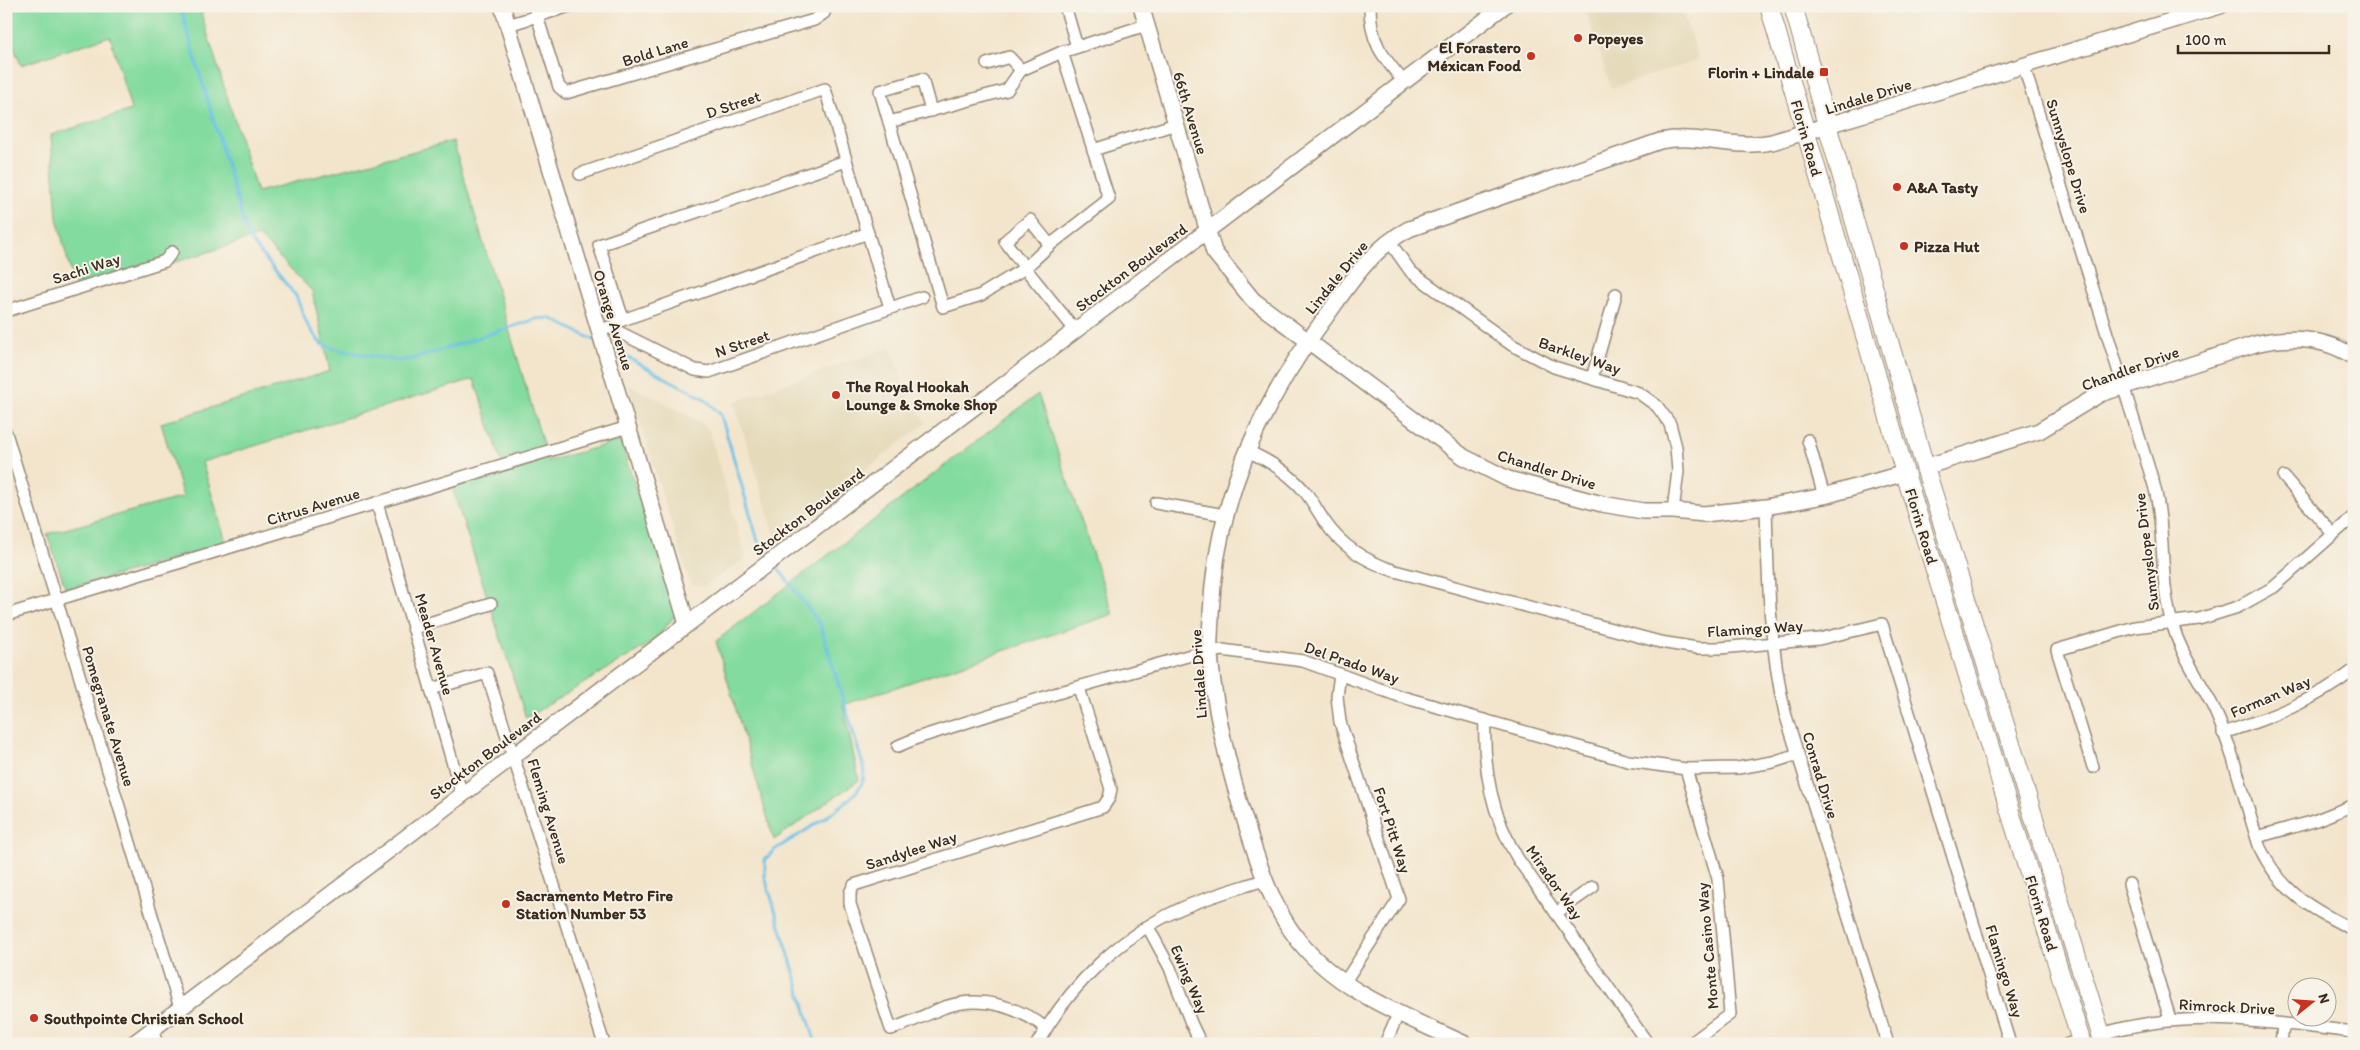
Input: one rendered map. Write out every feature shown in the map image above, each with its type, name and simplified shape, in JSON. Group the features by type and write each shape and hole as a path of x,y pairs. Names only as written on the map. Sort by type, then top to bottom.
{"main road":[{"name":"Florin Road","path":"1769,6 1905,473 2072,1011 2079,1043"},
{"name":"Florin Road","path":"1793,6 1826,127 1925,468 2102,1039"},
{"path":"1898,447 1925,468"},
{"path":"1905,473 1933,493"},
{"path":"2072,1011 2102,1039"}],"street":[{"name":"Orange Avenue","path":"502,6 603,331 610,365 687,624"},
{"path":"508,25 536,11 570,6"},
{"name":"Bold Lane","path":"536,11 559,87 566,93 814,20 824,13 826,6"},
{"path":"1065,6 1078,47"},
{"name":"66th Avenue","path":"1141,6 1208,231"},
{"path":"1370,6 1371,30 1378,50 1404,82"},
{"name":"Stockton Boulevard","path":"133,1044 154,1036 180,1008 1504,6"},
{"name":"Lindale Drive","path":"1465,1044 1344,983 1321,965 1286,924 1264,880 1226,755 1218,721 1210,651 1213,585 1225,515 1247,451 1272,397 1308,340 1369,260 1390,242 1409,230 1660,141 1695,138 1749,146 1772,142 2220,6"},
{"path":"889,122 1007,90 1021,70 1062,52 1146,25"},
{"path":"931,110 922,79 880,91 943,308 982,295 1025,268 1109,199 1062,52"},
{"path":"987,64 1009,57 1021,70"},
{"name":"Sunnyslope Drive","path":"2024,67 2158,499 2164,542 2164,581 2171,622 2188,664 2211,703 2224,733 2256,837 2271,868 2293,894 2310,908 2354,930"},
{"name":"D Street","path":"580,174 825,89 846,161"},
{"path":"1093,150 1176,124"},
{"path":"623,319 599,245 846,161 890,308"},
{"path":"1050,246 1030,220 1005,241 1076,330"},
{"name":"Chandler Drive","path":"1208,231 1214,252 1253,300 1454,450 1486,469 1520,483 1602,504 1644,511 1704,514 1766,507 1824,496 1905,473"},
{"path":"603,331 623,319 868,233"},
{"name":"Barkley Way","path":"1390,242 1411,272 1512,345 1554,367 1639,393 1649,398 1664,414 1674,435 1678,459 1673,511"},
{"name":"Sachi Way","path":"6,311 165,260 172,252"},
{"path":"1592,378 1616,294"},
{"name":"N Street","path":"603,331 695,370 709,372 922,298"},
{"name":"Chandler Drive","path":"1925,468 2039,431 2100,394 2255,344 2281,339 2317,341 2353,354"},
{"name":"Citrus Avenue","path":"6,615 628,427"},
{"name":"Pomegranate Avenue","path":"6,433 180,1008"},
{"path":"1808,440 1824,496"},
{"name":"Flamingo Way","path":"1247,451 1288,475 1305,492 1338,538 1359,555 1384,568 1672,645 1720,648 1819,639 1882,624 2010,1044"},
{"path":"2284,477 2333,534"},
{"path":"1156,502 1225,515"},
{"name":"Meader Avenue","path":"377,503 462,795"},
{"name":"Conrad Drive","path":"1766,507 1772,643 1782,697 1888,1044"},
{"path":"2093,767 2057,650 2135,627 2212,616 2251,601 2274,587 2296,570 2354,516"},
{"path":"413,628 491,604"},
{"name":"Del Prado Way","path":"898,746 917,738 1079,688 1210,651 1222,650 1276,656 1303,662 1398,696 1628,761 1686,769 1738,768 1773,762 1798,754"},
{"name":"Forman Way","path":"2224,733 2269,718 2299,705 2354,670"},
{"name":"Fleming Avenue","path":"431,689 487,672 604,1044"},
{"name":"Fort Pitt Way","path":"1340,674 1337,696 1340,722 1399,899 1344,983"},
{"name":"Sandylee Way","path":"1046,1028 1027,1015 1007,1006 976,1002 950,1006 891,1029 850,904 850,893 854,885 1102,806 1109,798 1111,789 1079,688"},
{"name":"Mirador Way","path":"1485,720 1485,767 1494,810 1513,850 1648,1044"},
{"name":"Monte Casino Way","path":"1686,769 1718,879 1730,1014 1690,1044"},
{"path":"2256,837 2314,821 2354,805"},
{"path":"1037,1044 1062,1004 1097,965 1121,944 1148,927 1199,901 1264,880"},
{"path":"2129,884 2170,1019"},
{"path":"1556,913 1593,887"},
{"name":"Ewing Way","path":"1148,927 1170,968 1196,1041"},
{"path":"1385,1044 1399,1012"},
{"name":"Rimrock Drive","path":"2102,1039 2146,1022 2170,1019 2220,1018 2283,1025 2353,1028"},
{"path":"2281,1044 2283,1025"}],"shaded area":[{"path":"1585,6 1680,6 1699,60 1611,88"},
{"path":"891,347 907,395 926,423 776,538 734,402"},
{"path":"629,386 658,399 703,424 709,431 746,558 704,587 694,585 689,580"}],"green space":[{"path":"6,6 221,6 201,13 257,192 453,141 548,461 620,441 678,612 654,641 526,718 451,484 503,466 474,379 202,462 227,545 66,589 47,534 183,497 161,423 330,371 312,291 259,236 76,293 57,218 51,135 131,110 110,36 21,65 6,28"},
{"path":"1038,394 1113,614 843,705 859,780 774,840 716,641"}],"waterway":[{"path":"180,6 247,234 296,296 308,326 321,344 339,350 398,361 416,358 536,319 550,318 598,342"},
{"path":"610,348 705,399 721,415 758,541 770,557"},
{"path":"775,564 820,624 864,773 863,781 848,800 823,819 773,851 765,860 765,877 816,1044"}],"place":[{"name":"Popeyes","path":"1578,38"},
{"name":"El Forastero Méxican Food","path":"1531,56"},
{"name":"Florin + Lindale","path":"1824,72"},
{"name":"A&A Tasty","path":"1897,187"},
{"name":"Pizza Hut","path":"1904,246"},
{"name":"The Royal Hookah Lounge & Smoke Shop","path":"836,395"},
{"name":"Sacramento Metro Fire Station Number 53","path":"506,904"},
{"name":"Southpointe Christian School","path":"34,1018"}]}
